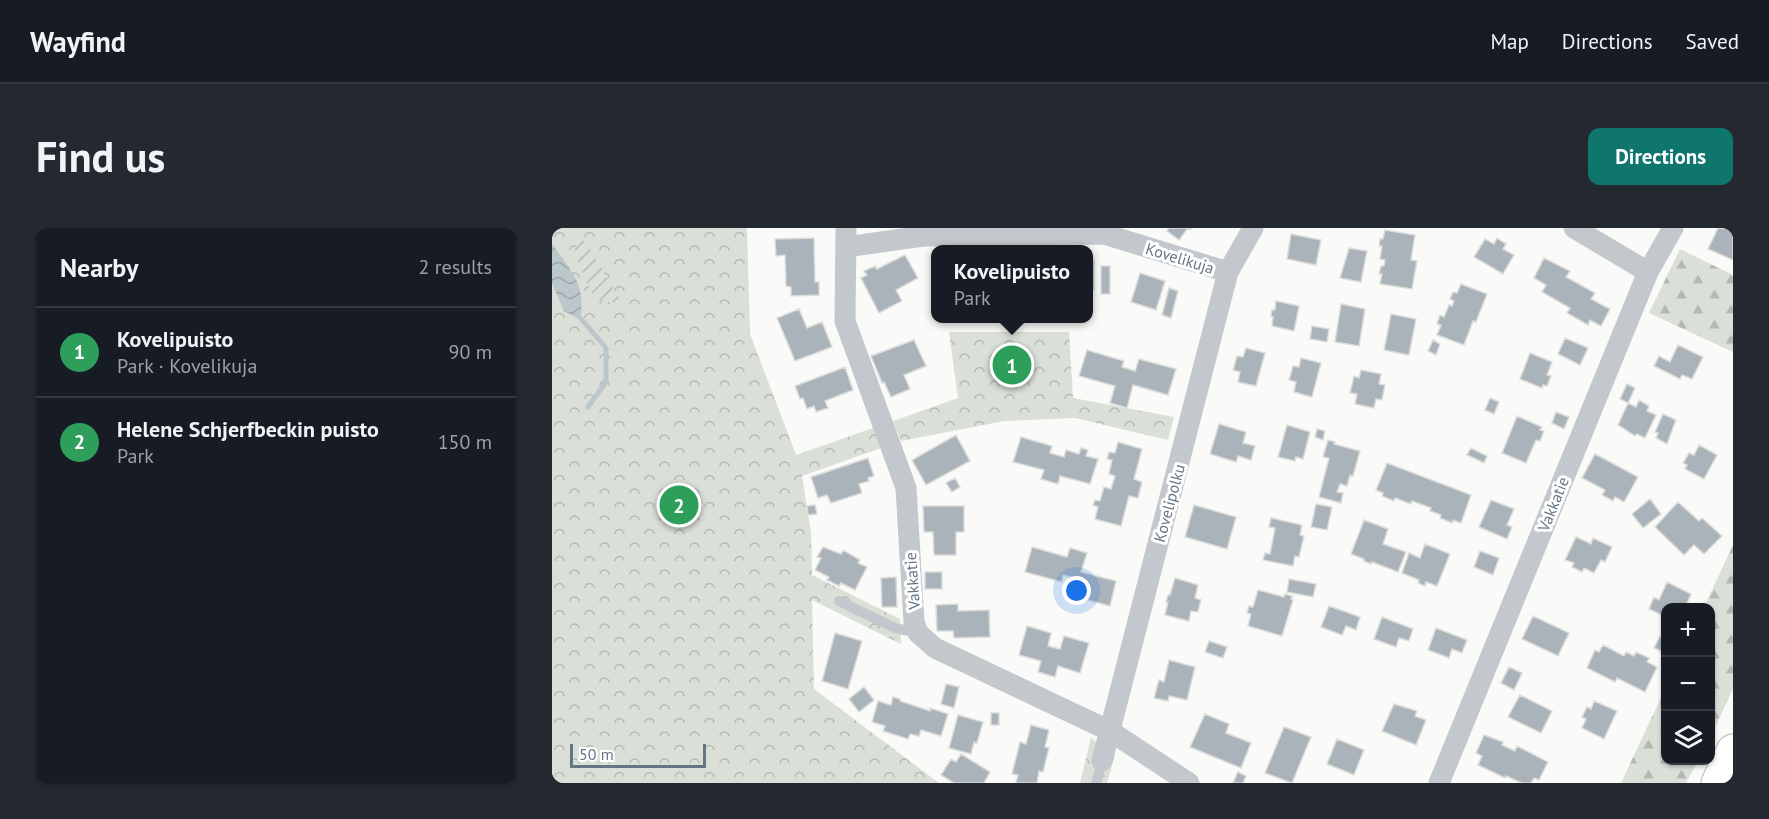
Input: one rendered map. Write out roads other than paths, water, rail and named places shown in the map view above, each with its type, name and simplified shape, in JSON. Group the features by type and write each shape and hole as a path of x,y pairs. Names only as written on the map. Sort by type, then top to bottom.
{"highway":[{"path":"1718,783 1733,751"}],"street":[{"name":"Kovelipolku","path":"1102,761 1228,273 1253,228"},
{"path":"1574,228 1648,272"},
{"name":"Vakkatie","path":"1439,783 1648,272 1673,228"},
{"name":"Kovelikuja","path":"846,237 1104,234 1228,273"},
{"name":"Vakkatie","path":"846,237 845,321 906,488 913,607 918,633 934,648 1110,730 1189,783"}],"lane":[{"path":"839,601 896,628 918,633"},
{"name":"Kovelipolku","path":"1096,783 1102,761"}],"water":[{"path":"552,244 571,270 579,287 582,307 580,319 564,311 552,283"}],"waterway":[{"path":"577,314 606,348 606,382 588,407"}],"place":[{"name":"Kovelipuisto","path":"1012,365"},
{"name":"Helene Schjerfbeckin puisto","path":"679,505"}]}
